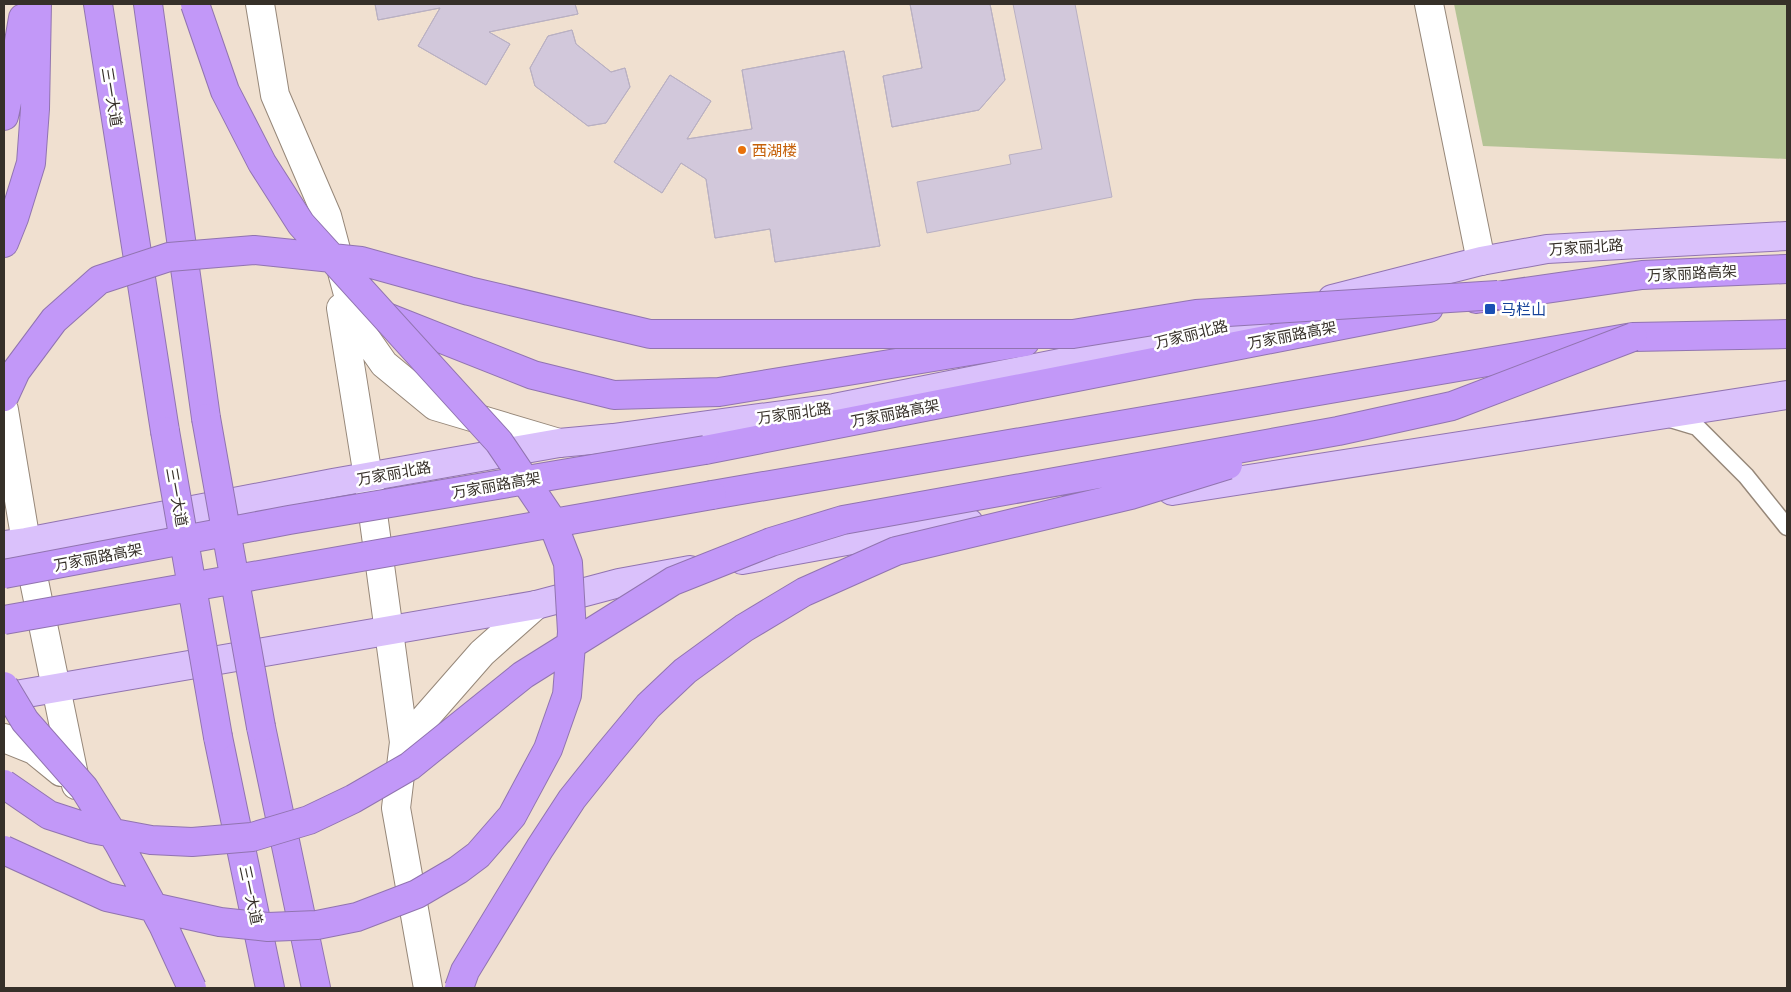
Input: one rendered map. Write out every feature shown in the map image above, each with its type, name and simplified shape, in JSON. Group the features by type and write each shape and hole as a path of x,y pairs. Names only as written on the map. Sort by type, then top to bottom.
{"highway":[{"path":"4,116 26,4"},
{"path":"4,243 31,164 36,109 37,4"},
{"name":"三一大道","path":"98,4 165,431 218,737 270,988"},
{"path":"148,4 206,418 261,727 316,988"},
{"path":"4,850 107,898 220,922 268,927 317,925 357,917 417,894 458,870 478,855 512,816 548,748 567,695 572,632 568,563 551,519 500,442 301,224 262,163 225,91 194,4"},
{"path":"4,397 16,371 54,320 99,280 169,257 254,250 361,261 469,291 650,334 1073,334"},
{"name":"万家丽路高架","path":"4,574 289,520 705,450 1498,295 1642,275 1787,268"},
{"path":"384,316 533,375 614,395 719,392 1196,314 1498,295"},
{"path":"4,620 722,493 1632,337 1787,334"},
{"path":"4,784 49,815 92,829 151,840 192,842 252,837 309,820 353,799 410,766 523,676 673,581 771,542 843,520 1338,431 1452,406 1632,337"},
{"path":"458,988 466,971 525,872 578,792 648,706 685,671 744,628 804,592 896,551 1132,495 1338,431"},
{"path":"4,686 25,721 84,788 119,844 163,925 192,988"}],"main road":[{"path":"260,4 275,95 327,216 356,324 384,364 435,406 559,443"},
{"path":"1430,4 1481,261"},
{"path":"327,216 368,477 404,742 396,808 428,988"},
{"name":"万家丽北路","path":"15,544 559,443 613,438 853,404 1131,349 1481,261 1547,249 1787,236"},
{"path":"4,697 536,605 619,583 874,536 1787,395"},
{"path":"4,410 15,544 56,688 76,785"},
{"path":"404,742 482,653 536,605"},
{"path":"4,738 34,750 76,785 116,834 172,948 181,988"}],"lane":[{"path":"1658,415 1697,427 1746,476 1787,527"}],"green space":[{"path":"1454,4 1787,4 1787,159 1483,146"}],"building":[{"path":"375,4 575,4 578,14 489,32 510,44 486,85 418,46 440,8 378,20"},
{"path":"375,4 575,4 578,14 489,32 510,44 486,85 418,46 440,8 378,20"},
{"path":"910,4 990,4 1005,80 979,110 892,127 883,76 922,68"},
{"path":"910,4 990,4 1005,80 979,110 892,127 883,76 922,68"},
{"path":"1013,4 1075,4 1112,197 927,233 917,182 1011,164 1009,155 1042,149"},
{"path":"572,30 576,44 611,72 625,68 630,87 606,123 588,126 535,86 530,68 548,36"},
{"path":"572,30 576,44 611,72 625,68 630,87 606,123 588,126 535,86 530,68 548,36"},
{"name":"西湖楼","path":"844,51 880,246 775,262 770,229 715,238 706,179 681,163 662,193 614,162 670,75 711,101 687,139 752,129 742,70"},
{"name":"西湖楼","path":"844,51 880,246 775,262 770,229 715,238 706,179 681,163 662,193 614,162 670,75 711,101 687,139 752,129 742,70"}],"place":[{"name":"西湖楼","path":"742,150"},
{"name":"马栏山","path":"1490,309"}]}
